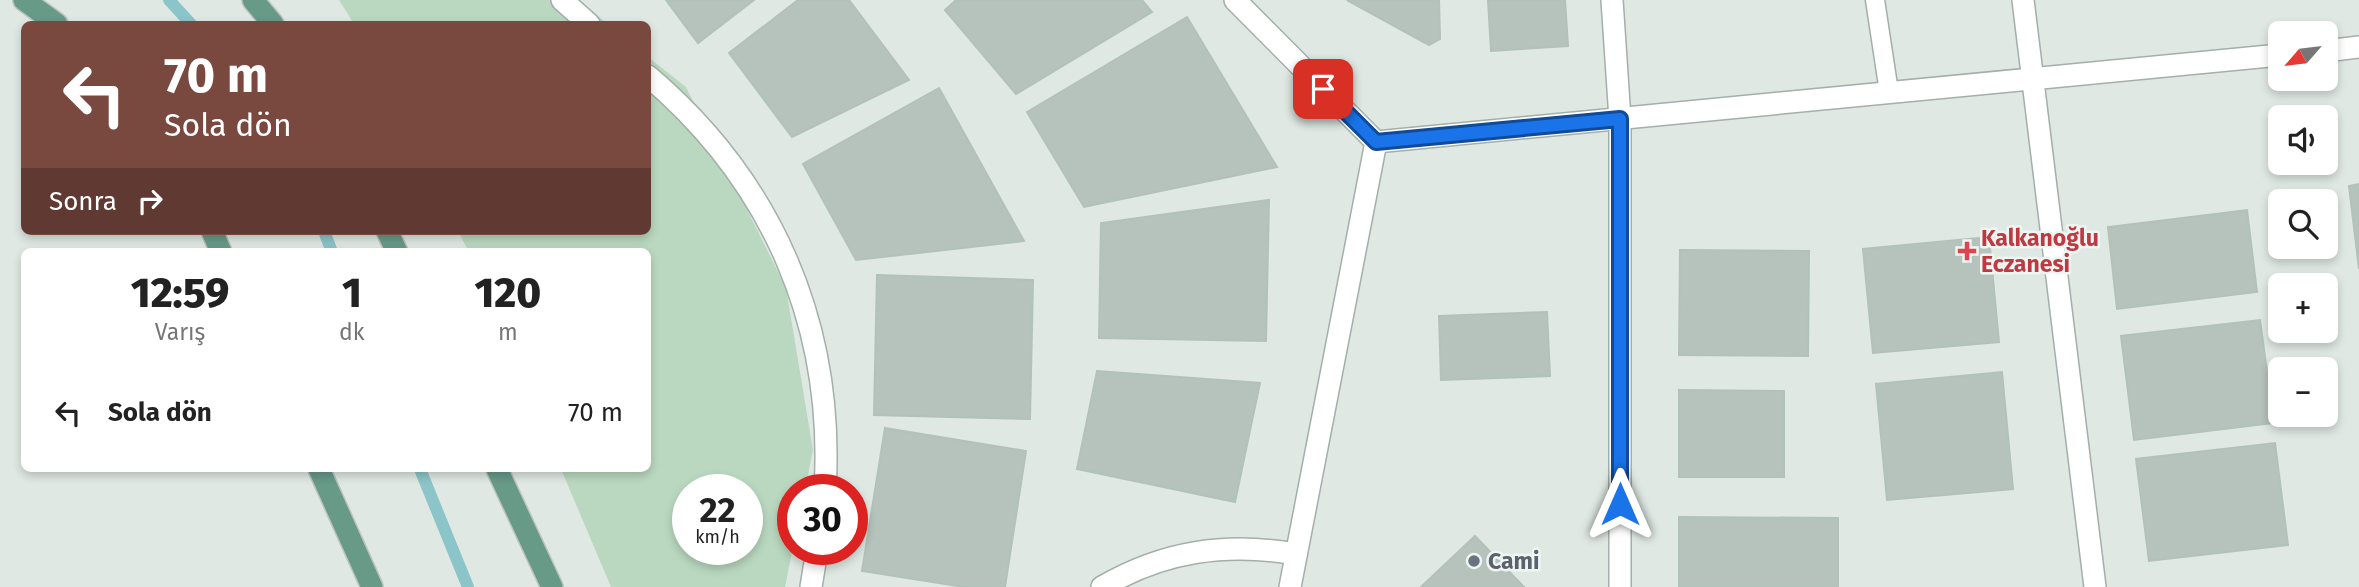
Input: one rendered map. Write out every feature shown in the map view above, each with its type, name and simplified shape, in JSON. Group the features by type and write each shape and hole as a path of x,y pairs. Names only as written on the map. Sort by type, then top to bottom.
{"main road":[{"path":"24,0 53,21"},
{"path":"253,0 270,21"},
{"path":"320,472 372,587"},
{"path":"498,472 552,587"}],"street":[{"path":"562,0 586,21"},
{"path":"1235,0 1376,142"},
{"path":"1612,0 1620,119 1620,587"},
{"path":"2024,0 2095,587"},
{"path":"2338,50 2359,47"},
{"path":"1376,142 2268,56"},
{"path":"651,79 696,121 726,157 752,194 793,274 808,317 824,395 828,451 826,474"},
{"path":"1290,587 1376,142"},
{"path":"1102,587 1149,563 1205,550 1266,549 1296,554"},
{"path":"811,587 815,565"}],"lane":[{"path":"1875,0 1889,92"}],"green space":[{"path":"339,0 577,0 604,21 352,21"},
{"path":"651,59 686,87 786,288 813,450 808,474 777,474 777,565 789,565 785,587 611,587 562,472 651,472 651,248 467,248 460,235 651,235"}],"building":[{"path":"666,0 754,0 698,43"},
{"path":"798,0 849,0 909,80 792,137 729,53"},
{"path":"956,0 1142,0 1152,12 1016,94 945,10"},
{"path":"1347,0 1439,0 1440,39 1429,45"},
{"path":"1488,0 1565,0 1568,46 1491,51"},
{"path":"1187,17 1277,167 1084,207 1027,112"},
{"path":"939,88 1024,241 856,260 803,164"},
{"path":"2359,184 2359,269 2349,186"},
{"path":"1269,200 1266,341 1099,338 1101,223"},
{"path":"2247,210 2257,292 2117,309 2108,227"},
{"path":"1989,237 1999,342 1873,353 1863,249"},
{"path":"1680,250 1809,251 1808,356 1679,355"},
{"path":"877,275 1033,280 1030,419 874,415"},
{"path":"1547,312 1550,376 1441,380 1439,316"},
{"path":"2260,320 2268,379 2268,424 2134,440 2121,336"},
{"path":"1097,371 1260,383 1235,502 1077,469"},
{"path":"2002,372 2013,489 1887,500 1876,384"},
{"path":"1679,390 1784,391 1784,477 1679,477"},
{"path":"885,428 1026,451 1005,587 964,587 862,571 863,565 868,565 868,534"},
{"path":"2275,443 2288,545 2149,561 2136,459"},
{"path":"1679,517 1838,518 1838,587 1679,587"},
{"name":"Cami","path":"1475,536 1524,587 1421,587"}],"waterway":[{"path":"169,0 188,21"},
{"path":"326,235 330,248"},
{"path":"421,472 468,587"}],"place":[{"name":"Kalkanoğlu Eczanesi","path":"1967,251"},
{"name":"Cami","path":"1474,561"}],"route":[{"path":"1323,89 1376,142 1620,119 1620,504"}]}
